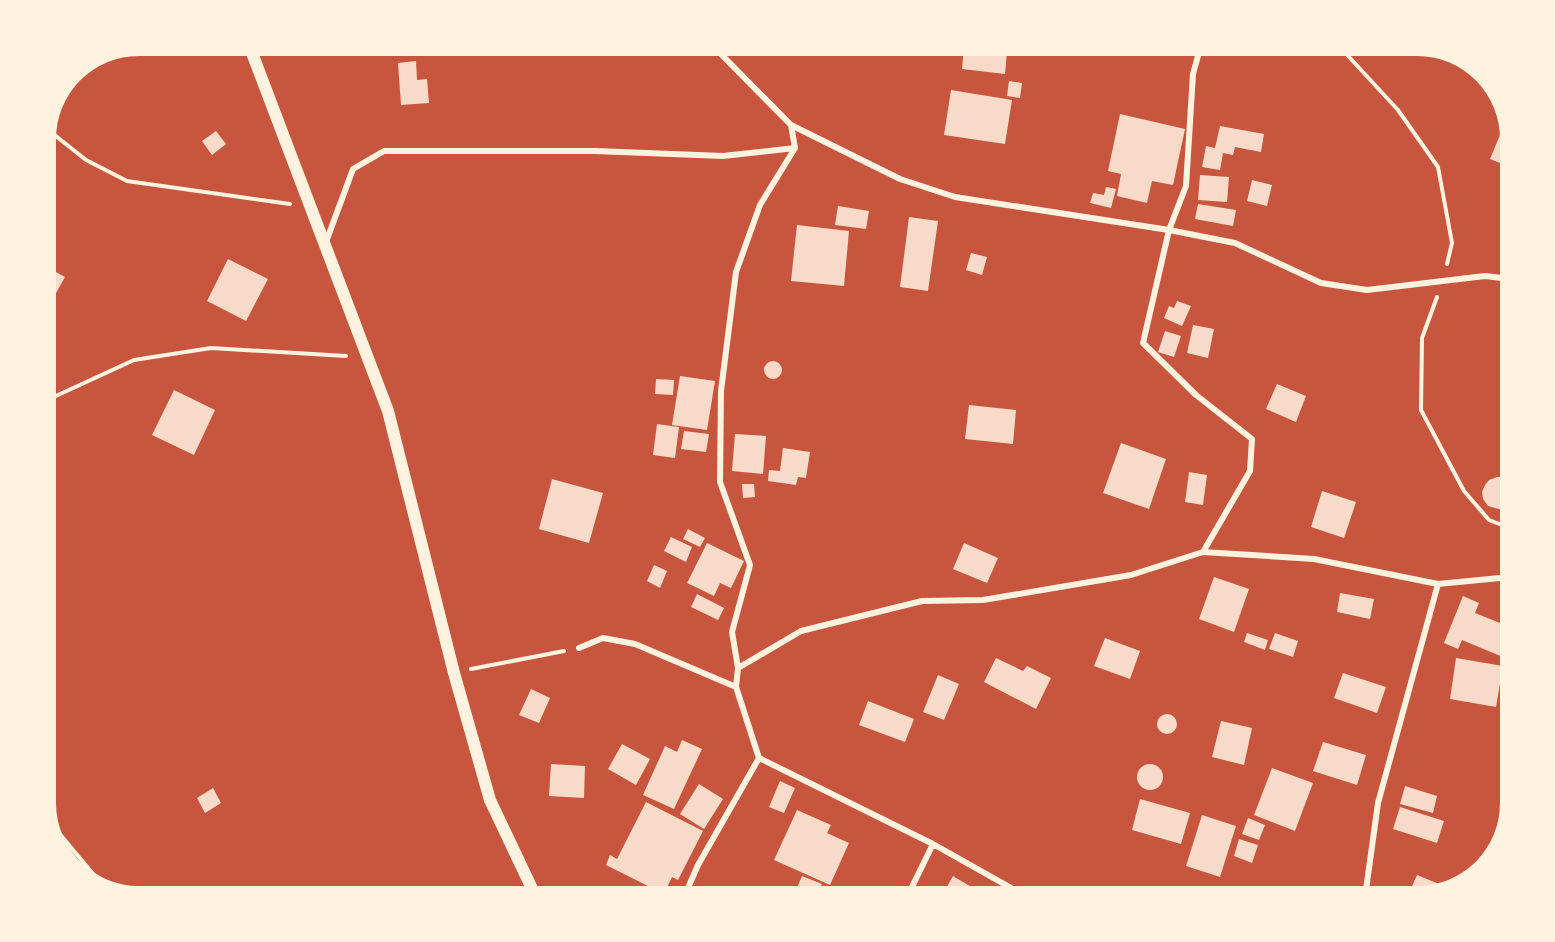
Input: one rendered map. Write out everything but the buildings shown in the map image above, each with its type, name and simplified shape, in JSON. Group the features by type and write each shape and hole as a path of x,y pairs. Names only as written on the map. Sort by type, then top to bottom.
{"main road":[{"path":"253,56 388,411 454,673 490,800 531,886"}],"street":[{"path":"723,56 791,125 900,179 955,197 1169,230 1235,243 1321,283 1367,290 1485,276 1499,278"},
{"path":"1198,56 1193,74 1186,186 1169,230 1143,343 1196,395 1252,439 1250,471 1203,552"},
{"path":"791,125 795,148 760,205 736,272 721,391 720,482 750,565 732,632 738,668 736,687 759,758 933,843 1008,886"},
{"path":"325,246 353,170 384,151 595,151 723,156 795,148"},
{"path":"738,668 801,631 922,601 983,600 1131,575 1203,552 1314,559 1438,584 1500,578"},
{"path":"1367,886 1378,803 1438,584"},
{"path":"579,648 603,638 635,644 736,687"},
{"path":"689,886 698,865 759,758"},
{"path":"912,886 933,843"}],"path":[{"path":"56,136 86,160 127,181 311,207"},
{"path":"56,396 134,360 211,348 367,357"},
{"path":"454,673 579,648"},
{"path":"64,839 90,870"}]}
